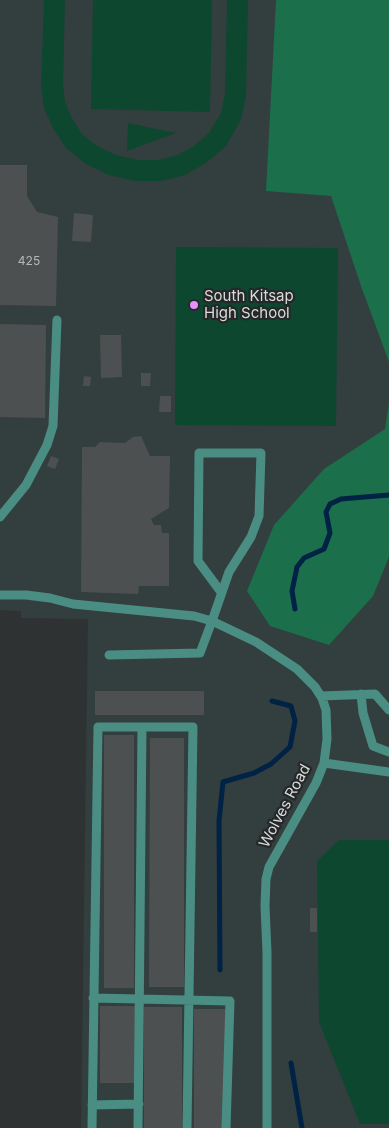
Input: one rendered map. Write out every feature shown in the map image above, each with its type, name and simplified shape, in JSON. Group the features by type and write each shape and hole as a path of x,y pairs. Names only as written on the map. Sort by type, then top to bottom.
{"lane":[{"path":"0,517 26,485 47,445 53,426 57,320"},
{"path":"109,655 200,653 212,621 229,572 251,537 259,516 261,453 199,453 198,561 222,592"},
{"name":"Wolves Road","path":"0,595 50,598 73,604 194,616 212,621 256,642 297,669 316,687 321,696 326,710 328,739 324,762 316,783 269,867 266,879 267,1128"},
{"path":"361,694 363,713 373,746 389,752"},
{"path":"321,696 376,694 389,710"},
{"path":"92,1128 98,726 193,727 187,1128"},
{"path":"138,1128 142,727"},
{"path":"324,762 389,772"},
{"path":"93,998 230,1000 226,1128"},
{"path":"92,1105 139,1104"}],"shaded area":[{"name":"South Kitsap High School","path":"0,0 389,0 389,1128 81,1128 88,619 21,618 21,611 0,610"}],"green space":[{"path":"44,0 65,0 63,84 65,102 82,134 97,146 116,155 138,160 158,160 178,155 194,146 209,133 221,113 225,93 227,0 248,0 246,95 241,120 226,146 206,163 185,175 161,181 135,181 109,175 86,164 66,148 53,128 44,108 41,85"},
{"path":"93,0 212,0 210,112 91,109"},
{"path":"276,0 389,0 389,362 331,196 266,191"},
{"path":"128,123 176,133 127,151"},
{"path":"176,247 338,248 336,426 175,425"},
{"path":"389,403 389,557 373,596 329,645 270,626 247,591 274,525 324,469 385,429"},
{"path":"339,840 389,840 389,1124 360,1124 319,1022 317,861"}],"building":[{"path":"0,165 27,165 27,196 37,212 58,217 56,306 0,305"},
{"path":"74,213 93,215 91,242 72,241"},
{"path":"0,324 46,325 45,418 0,417"},
{"path":"100,335 121,335 122,377 101,378"},
{"path":"141,373 151,373 150,386 141,386"},
{"path":"84,376 91,377 90,386 83,386"},
{"path":"160,396 171,396 171,412 159,412"},
{"path":"141,436 150,456 170,456 169,508 151,519 154,525 161,525 162,533 169,533 169,586 139,586 138,594 81,592 82,447 95,447 100,442 125,443 133,437"},
{"path":"51,456 59,459 55,469 47,466"},
{"path":"95,691 204,691 204,715 95,715"},
{"path":"104,735 134,735 134,988 104,988"},
{"path":"150,738 184,738 184,987 149,987"},
{"path":"310,908 317,908 317,932 310,932"},
{"path":"100,1006 135,1006 135,1083 100,1083"},
{"path":"144,1007 182,1007 182,1128 144,1128"},
{"path":"194,1009 226,1009 226,1128 194,1128"}],"waterway":[{"path":"295,609 292,591 297,567 304,558 324,549 330,533 326,512 330,504 341,499 389,495"},
{"path":"220,970 219,821 223,782 254,773 271,764 290,747 295,721 291,706 272,701"},
{"path":"291,1063 302,1128"}],"place":[{"name":"South Kitsap High School","path":"194,305"}]}
